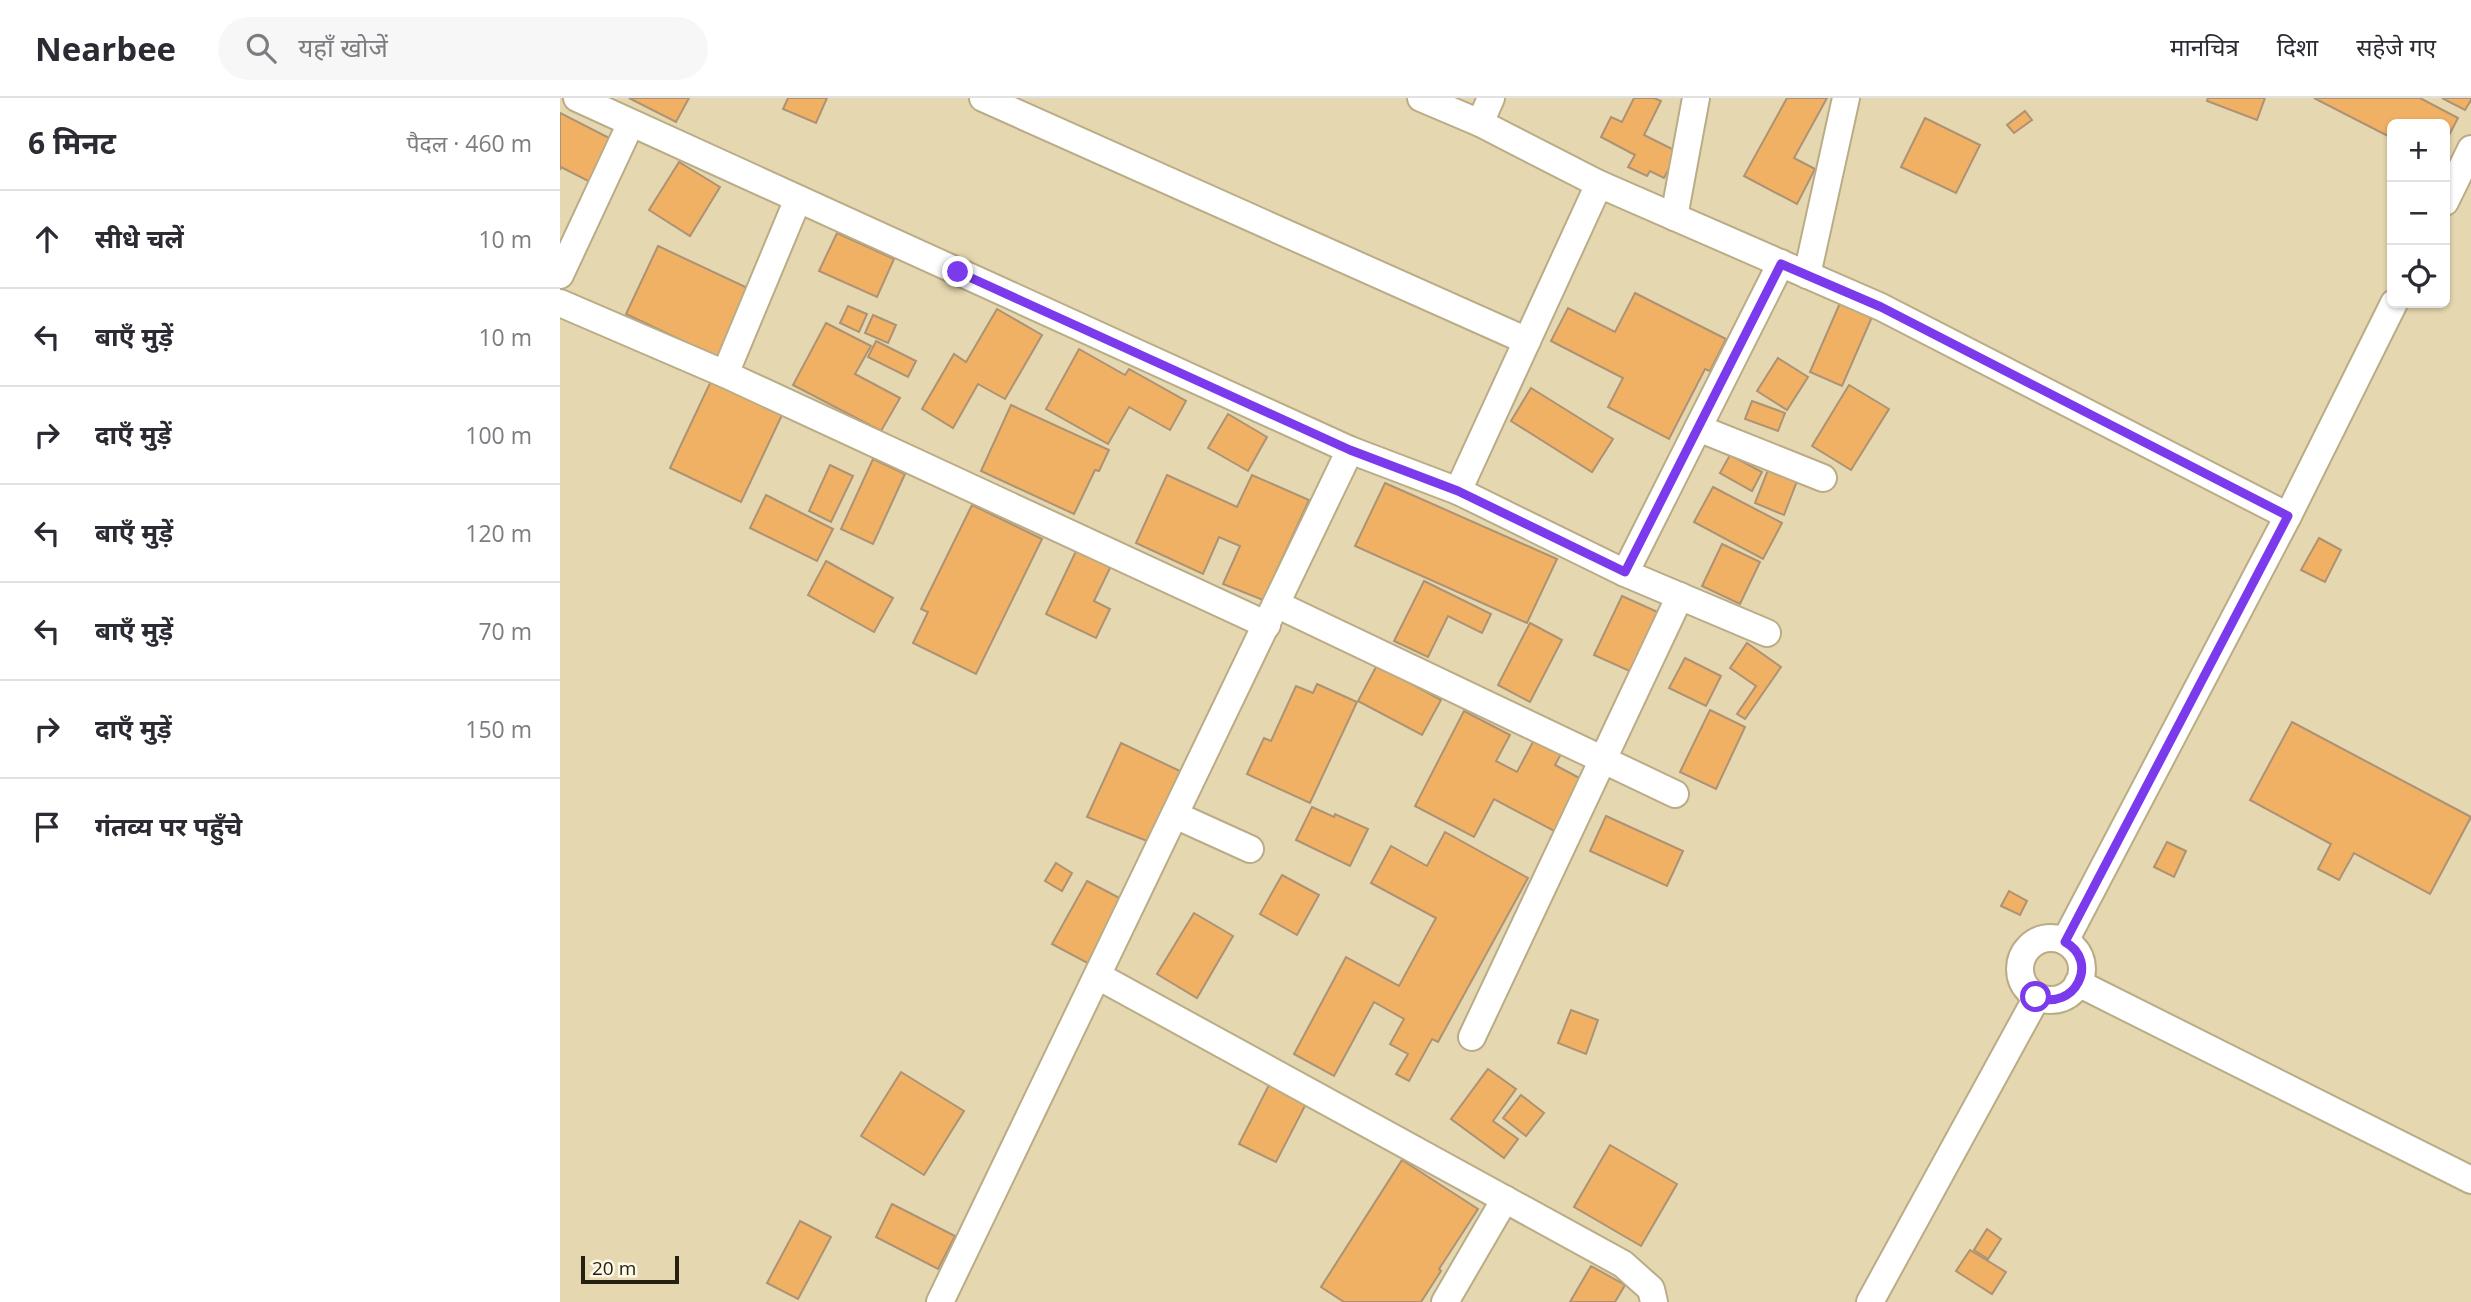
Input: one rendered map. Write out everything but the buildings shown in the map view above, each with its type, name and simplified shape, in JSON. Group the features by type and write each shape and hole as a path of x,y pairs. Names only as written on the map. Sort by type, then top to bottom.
{"street":[{"path":"577,98 1350,450 1458,491 1625,572 1767,633"},
{"path":"983,98 1527,341"},
{"path":"1421,98 1480,123 1599,184 1881,307 2288,516"},
{"path":"1480,123 1491,98"},
{"path":"1674,217 1696,98"},
{"path":"1807,275 1846,98"},
{"path":"560,275 631,123"},
{"path":"2450,192 2471,149"},
{"path":"1458,491 1599,184"},
{"path":"725,374 797,199"},
{"path":"1625,572 1781,264"},
{"path":"560,303 1602,759 1675,794"},
{"path":"2065,942 2288,516 2392,308"},
{"path":"1698,428 1824,478"},
{"path":"940,1302 1350,450"},
{"path":"1472,1037 1680,596"},
{"path":"1175,816 1250,849"},
{"path":"2052,938 2065,942 2075,949 2080,960 2082,972 2078,983 2069,994 2057,1000 2036,997 2026,988 2020,975 2023,955 2038,940 2052,938"},
{"path":"1097,976 1623,1264 1651,1289 1654,1302"},
{"path":"2078,983 2471,1180"},
{"path":"1870,1302 2036,997"},
{"path":"1445,1302 1505,1199"}],"route":[{"path":"958,272 1350,450 1458,491 1625,572 1781,264 1881,307 2288,516 2065,942 2078,954 2082,966 2081,978 2069,994 2057,1000 2036,997"}]}
